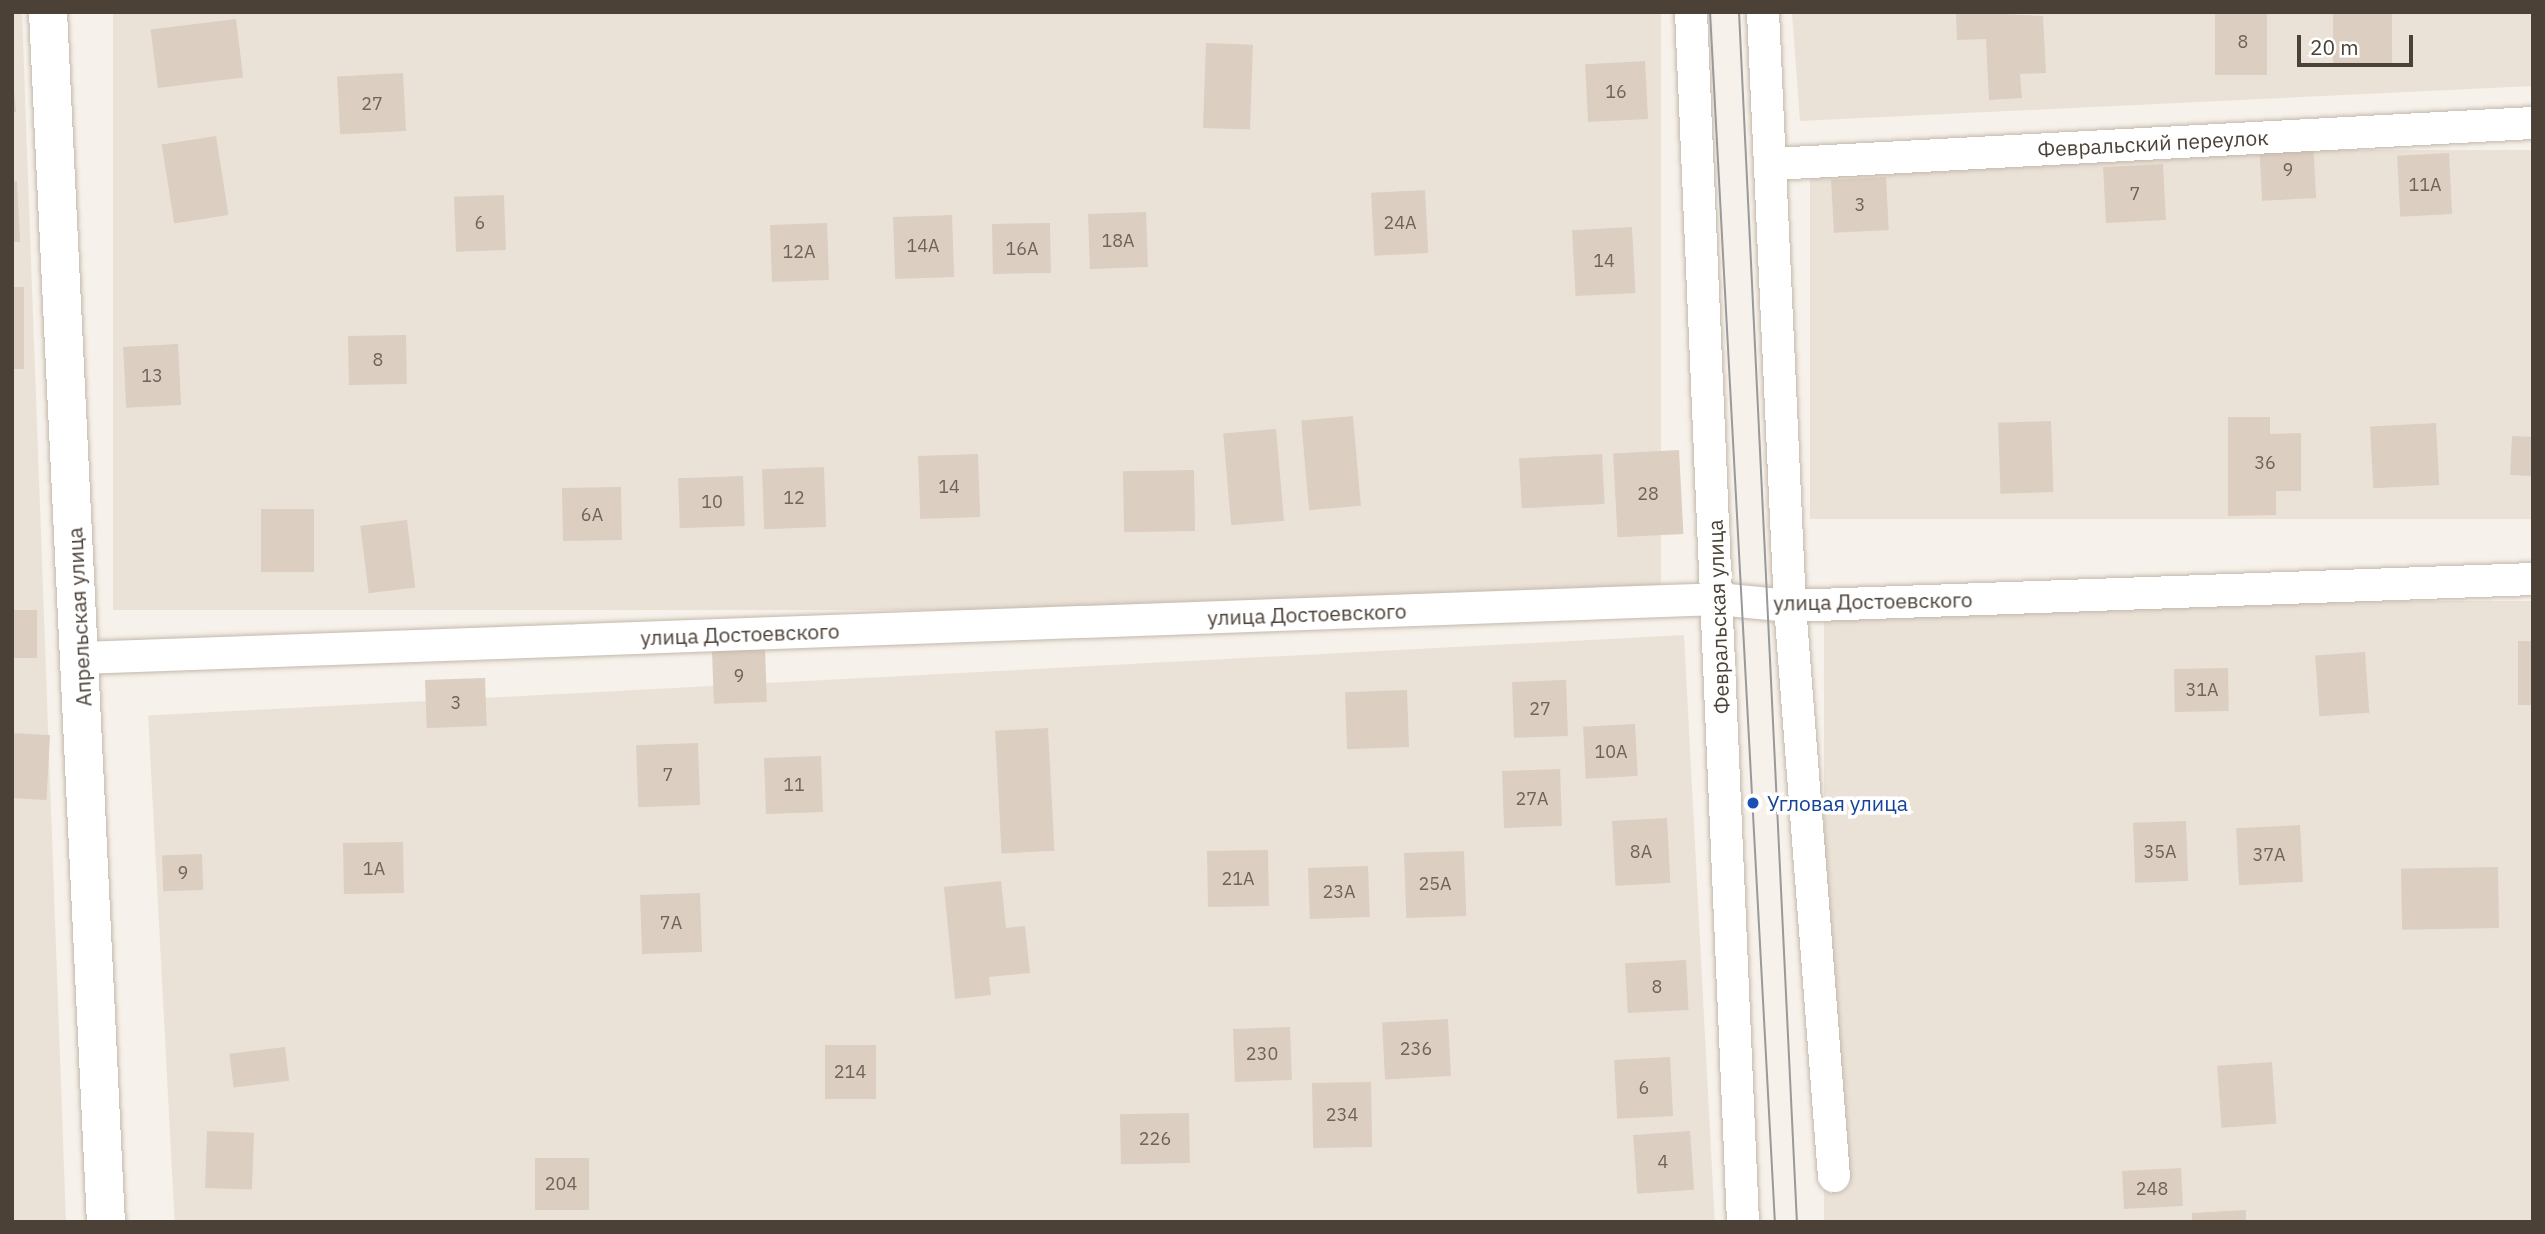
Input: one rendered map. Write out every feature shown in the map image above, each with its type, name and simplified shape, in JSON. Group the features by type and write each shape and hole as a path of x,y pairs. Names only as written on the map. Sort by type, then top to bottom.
{"street":[{"name":"Апрельская улица","path":"48,12 106,1222"},
{"name":"Февральская улица","path":"1692,12 1743,1222"},
{"path":"1763,12 1773,164 1790,606 1834,1176"},
{"name":"Февральский переулок","path":"1773,164 2533,123"},
{"name":"улица Достоевского","path":"81,658 1717,599 1790,606 2533,579"}],"shaded area":[{"path":"12,12 22,12 66,1222 12,1222"},
{"path":"113,12 1661,12 1661,610 113,610"},
{"path":"1792,12 2533,12 2533,86 1800,121"},
{"path":"1810,150 2533,150 2533,519 1810,519"},
{"path":"1824,601 2533,601 2533,1222 1824,1222"},
{"path":"1684,635 1715,1222 175,1222 148,715"}],"building":[{"path":"1956,12 2043,16 2046,73 2020,74 2022,98 1989,100 1986,39 1957,40"},
{"path":"2215,12 2267,12 2267,75 2215,75"},
{"path":"2333,12 2392,12 2392,67 2333,67"},
{"path":"236,19 243,78 158,88 151,29"},
{"path":"1206,43 1253,45 1250,130 1203,128"},
{"path":"1645,61 1648,119 1588,122 1585,64"},
{"path":"403,73 406,131 340,134 337,76"},
{"path":"14,91 16,112 12,112"},
{"path":"216,136 229,215 174,224 162,145"},
{"path":"2313,139 2316,198 2262,201 2259,142"},
{"path":"2449,153 2452,214 2400,217 2397,156"},
{"path":"2163,164 2166,220 2106,223 2103,167"},
{"path":"1886,177 1889,230 1834,233 1831,180"},
{"path":"17,181 20,242 12,242 12,182"},
{"path":"1425,190 1428,253 1374,256 1371,193"},
{"path":"504,195 506,250 456,252 454,197"},
{"path":"1146,212 1148,267 1090,269 1088,214"},
{"path":"952,215 954,277 895,279 893,217"},
{"path":"827,223 829,280 772,282 770,225"},
{"path":"1050,223 1051,273 993,274 992,224"},
{"path":"1632,227 1635,293 1576,296 1572,230"},
{"path":"12,287 24,287 24,369 12,369"},
{"path":"406,335 407,384 349,385 348,336"},
{"path":"178,344 181,405 126,408 123,347"},
{"path":"1353,416 1361,506 1309,510 1301,421"},
{"path":"2228,417 2270,417 2270,434 2301,433 2301,491 2276,491 2276,515 2228,516"},
{"path":"2051,421 2053,492 2001,494 1998,423"},
{"path":"2436,423 2439,485 2373,488 2370,426"},
{"path":"1276,429 1284,521 1231,525 1223,434"},
{"path":"2512,436 2533,437 2531,476 2510,475"},
{"path":"1679,450 1683,534 1617,537 1613,453"},
{"path":"978,454 980,517 920,519 918,456"},
{"path":"1602,454 1605,504 1522,508 1519,458"},
{"path":"824,467 826,527 764,529 762,469"},
{"path":"1194,470 1195,531 1124,532 1123,471"},
{"path":"743,476 745,526 680,528 678,478"},
{"path":"621,487 622,540 563,541 562,488"},
{"path":"261,509 314,509 314,572 261,572"},
{"path":"407,520 415,587 369,593 360,526"},
{"path":"12,610 37,610 37,658 12,658"},
{"path":"2518,641 2533,641 2533,705 2518,705"},
{"path":"765,649 767,702 714,704 712,651"},
{"path":"2365,652 2369,713 2319,716 2315,655"},
{"path":"2228,668 2229,711 2175,712 2174,669"},
{"path":"485,678 487,726 427,728 425,680"},
{"path":"1566,680 1568,736 1514,738 1512,682"},
{"path":"1407,690 1409,747 1347,749 1345,692"},
{"path":"1635,724 1638,776 1586,779 1583,727"},
{"path":"1048,728 1054,851 1002,854 995,731"},
{"path":"12,733 50,735 47,800 12,798"},
{"path":"698,743 700,805 638,807 636,745"},
{"path":"821,756 823,812 766,814 764,758"},
{"path":"1560,769 1562,826 1504,828 1502,771"},
{"path":"1667,818 1670,883 1615,886 1612,821"},
{"path":"2186,821 2188,881 2135,883 2133,823"},
{"path":"2300,825 2303,882 2239,885 2236,828"},
{"path":"403,842 404,893 344,894 343,843"},
{"path":"1268,850 1269,906 1208,907 1207,851"},
{"path":"1464,851 1466,916 1406,918 1404,853"},
{"path":"202,854 203,890 163,891 162,855"},
{"path":"1368,866 1370,917 1310,919 1308,868"},
{"path":"2498,867 2499,928 2402,930 2401,869"},
{"path":"1001,881 1006,928 1025,926 1030,973 989,977 991,995 955,999 944,887"},
{"path":"700,893 702,952 642,954 640,895"},
{"path":"1686,960 1689,1010 1628,1013 1625,963"},
{"path":"1448,1019 1451,1076 1385,1079 1382,1022"},
{"path":"1290,1027 1292,1080 1235,1082 1233,1029"},
{"path":"825,1045 876,1045 876,1099 825,1099"},
{"path":"285,1047 289,1081 234,1088 229,1054"},
{"path":"1670,1057 1673,1116 1617,1119 1614,1060"},
{"path":"2272,1062 2276,1124 2221,1128 2217,1066"},
{"path":"1371,1082 1372,1147 1313,1148 1312,1083"},
{"path":"1189,1113 1190,1163 1121,1164 1120,1114"},
{"path":"207,1131 254,1133 252,1190 205,1188"},
{"path":"1690,1131 1694,1190 1637,1194 1633,1135"},
{"path":"535,1158 589,1158 589,1210 535,1210"},
{"path":"2181,1168 2183,1206 2124,1209 2122,1171"},
{"path":"2246,1210 2246,1222 2192,1222 2192,1213"}],"tram line":[{"path":"1710,12 1775,1222"},
{"path":"1739,12 1797,1222"}],"place":[{"name":"Угловая улица","path":"1753,803"}]}
